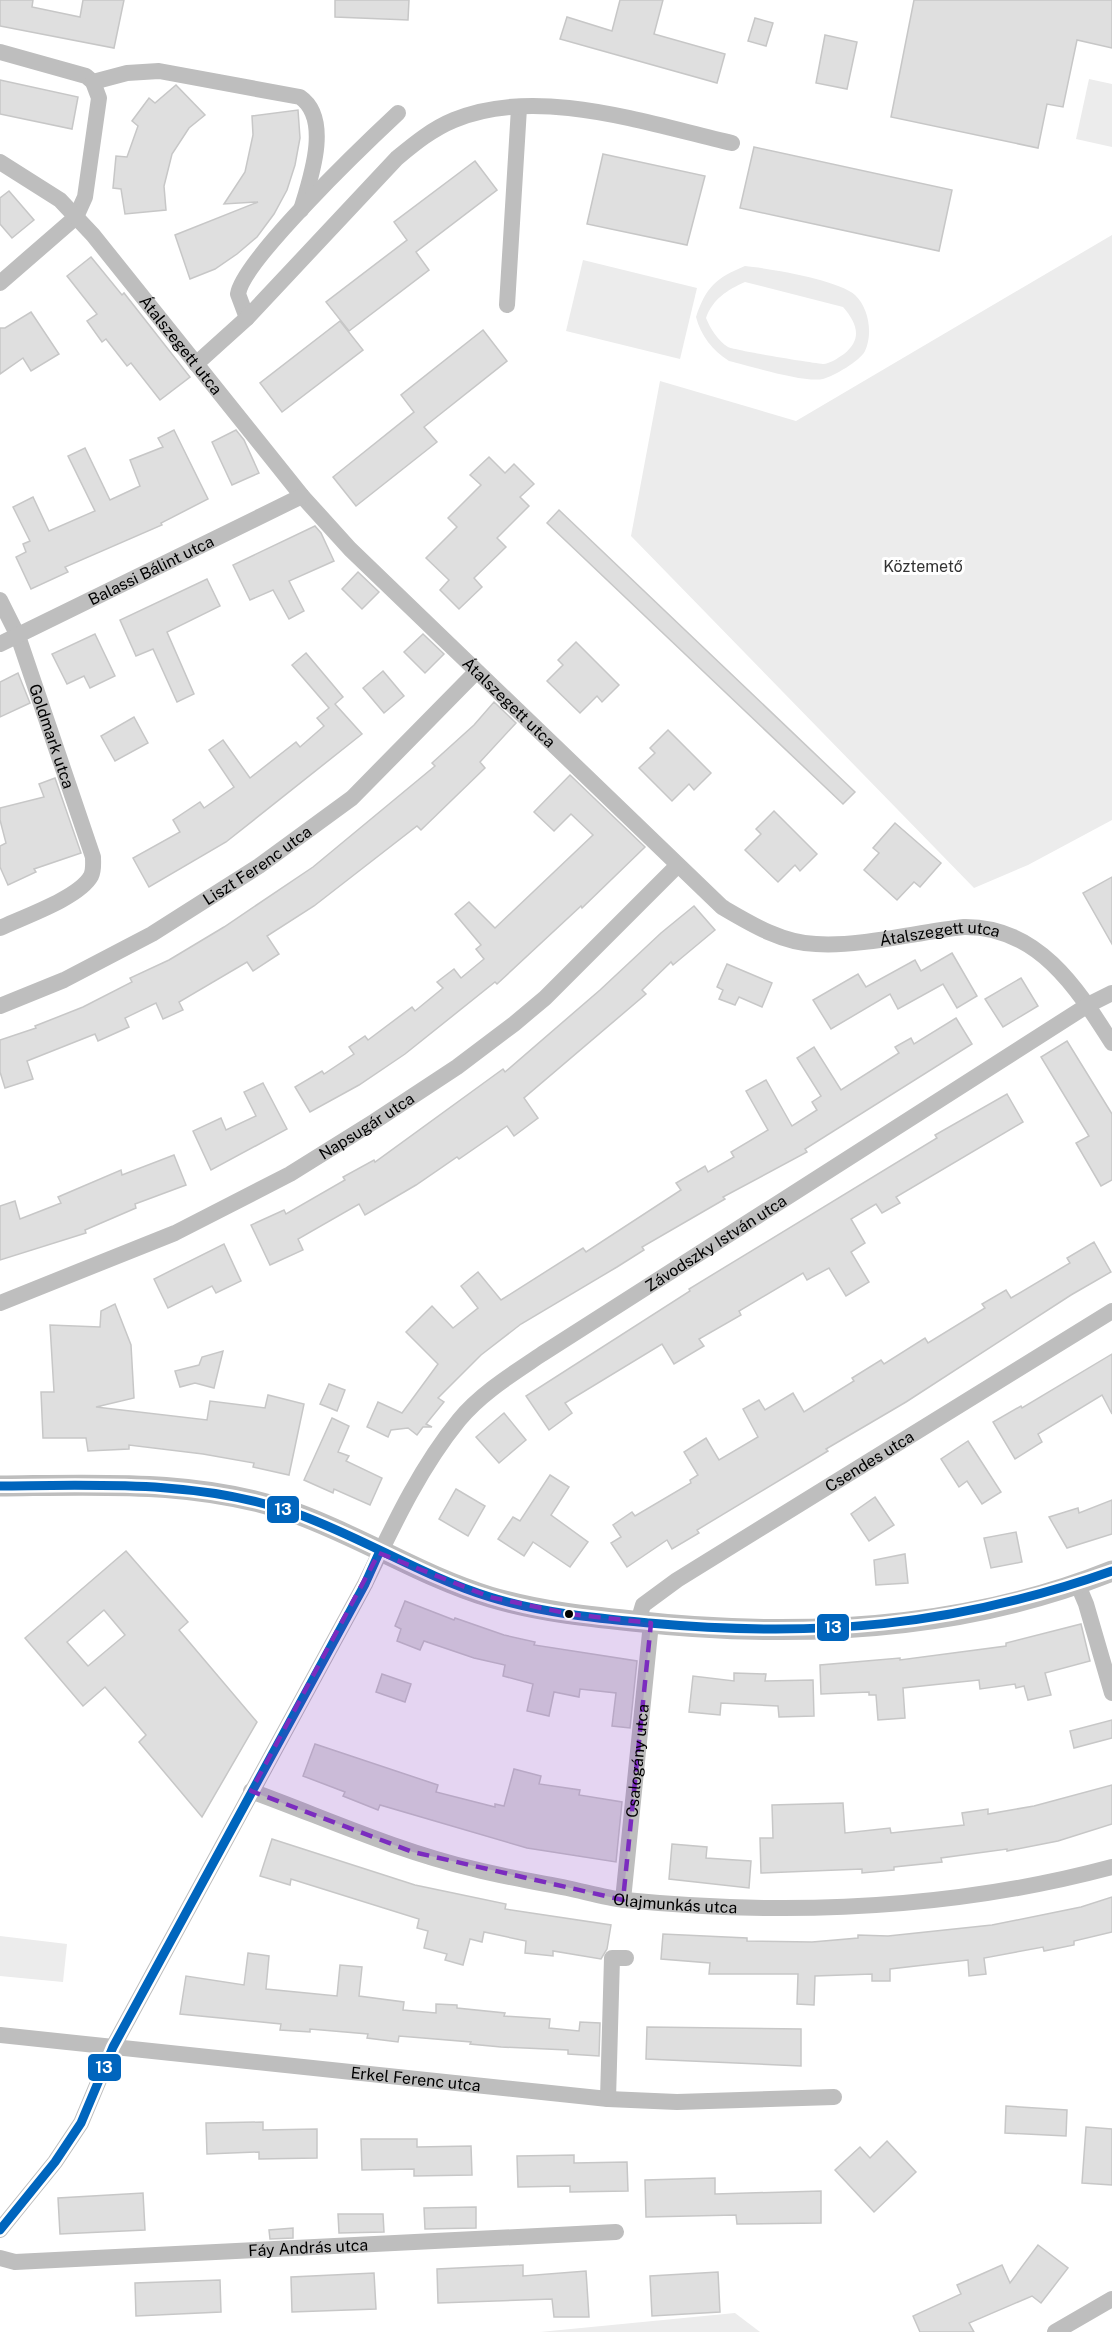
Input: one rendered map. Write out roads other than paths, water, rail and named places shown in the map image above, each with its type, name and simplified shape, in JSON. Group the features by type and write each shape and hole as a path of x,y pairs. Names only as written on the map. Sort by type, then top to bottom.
{"street":[{"path":"0,52 75,71 93,82 99,98 89,184 76,217 0,283"},
{"path":"93,82 127,73 159,70 300,97 309,103 316,132 311,176 301,210"},
{"path":"507,306 519,108"},
{"path":"196,364 247,318 375,180 420,139 465,116 519,108 586,110 732,143"},
{"path":"247,318 242,309 239,285 301,210 398,113"},
{"name":"Átalszegett utca","path":"0,162 60,200 76,217 302,496 350,549 722,907 764,931 814,945 840,944 964,927 981,927 998,932 1043,954 1060,968 1088,1005 1112,1043"},
{"name":"Balassi Bálint utca","path":"0,644 302,496"},
{"name":"Goldmark utca","path":"0,600 18,636 93,857 91,876 68,895 0,928"},
{"name":"Liszt Ferenc utca","path":"0,1006 64,980 152,934 259,866 352,798 476,672"},
{"name":"Napsugár utca","path":"0,1303 102,1264 185,1228 290,1174 384,1115 457,1067 522,1018 678,866"},
{"name":"Závodszky István utca","path":"0,2230 48,2171 81,2123 113,2047 365,1584 393,1522 459,1419 499,1384 573,1335 1088,1005 1112,993"},
{"name":"Csendes utca","path":"645,1622 639,1614 644,1605 677,1580 1112,1311"},
{"path":"0,1486 162,1486 219,1493 296,1514 379,1553 490,1597 559,1612 743,1630 865,1628 993,1608 1078,1585 1112,1571"},
{"path":"1078,1585 1086,1604 1112,1693"},
{"name":"Csalogány utca","path":"624,1900 645,1622"},
{"name":"Olajmunkás utca","path":"251,1791 413,1852 474,1869 624,1900 747,1907 915,1901 1057,1881 1112,1867"},
{"path":"608,2099 612,1958 626,1958"},
{"name":"Erkel Ferenc utca","path":"0,2035 608,2099 677,2102 834,2097"},
{"name":"Fáy András utca","path":"0,2259 15,2262 616,2232"},
{"path":"1055,2332 1112,2299"}],"park label":[{"name":"Köztemető","path":"923,566"}]}
